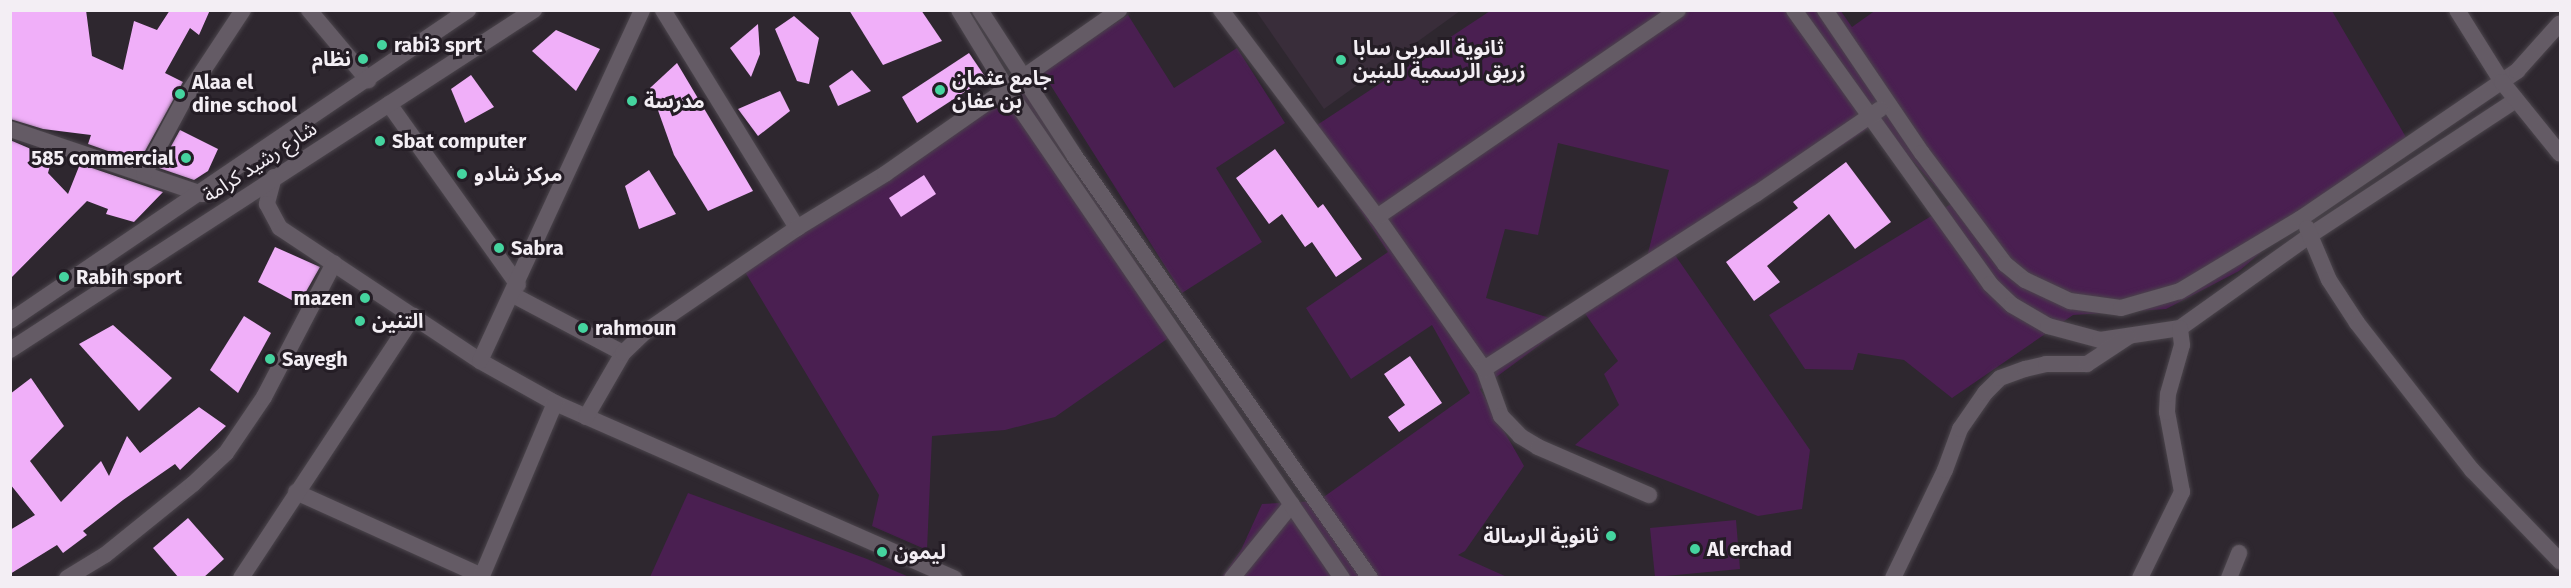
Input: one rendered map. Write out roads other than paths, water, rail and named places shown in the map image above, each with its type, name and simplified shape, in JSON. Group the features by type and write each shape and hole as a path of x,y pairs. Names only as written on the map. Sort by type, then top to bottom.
{"street":[{"path":"144,174 185,98 243,10"},
{"path":"309,10 368,80"},
{"name":"شارع رشيد كرامة","path":"10,321 202,194 468,10"},
{"name":"شارع رشيد كرامة","path":"10,350 534,10"},
{"path":"480,361 516,290 642,10"},
{"path":"663,10 797,228"},
{"path":"959,10 1007,89 1342,578"},
{"path":"980,10 1022,79 1370,578"},
{"path":"586,417 623,353 645,332 797,228 885,174 1119,10"},
{"path":"1221,10 1377,217 1484,369 1501,416 1520,436 1564,460 1649,495"},
{"path":"1377,217 1678,10"},
{"path":"1794,10 1870,113 1990,284 2012,305 2048,327 2079,337 2100,340 2180,328 2312,234 2516,100"},
{"path":"1825,10 1889,105 2005,264 2025,280 2070,301 2121,308 2152,302 2224,268 2300,219 2502,82 2537,51 2560,23"},
{"path":"2457,10 2502,82 2560,154"},
{"path":"389,104 516,290 623,353"},
{"path":"1484,369 1756,194 1870,113 1889,105"},
{"path":"10,129 202,194"},
{"path":"274,177 267,204 274,222 480,361 555,403 954,578"},
{"path":"2300,219 2312,234 2329,280 2357,323 2472,470 2560,561"},
{"path":"67,578 105,555 194,484 240,435 334,263"},
{"path":"241,578 414,316"},
{"path":"2140,578 2182,492 2167,412 2168,394 2182,345 2180,328"},
{"path":"1893,578 1960,429 1971,409 1992,386 2000,378 2046,364 2087,364 2129,336"},
{"path":"296,492 481,577 555,403"},
{"path":"1232,578 1292,504"},
{"path":"2229,578 2239,554"},
{"path":"93,578 105,555"}],"place":[{"name":"rabi3 sprt","path":"382,45"},
{"name":"نظام","path":"363,59"},
{"name":"ثانوية المربي سابا زريق الرسمية للبنين","path":"1341,60"},
{"name":"جامع عثمان بن عفان","path":"940,90"},
{"name":"Alaa el dine school","path":"180,94"},
{"name":"مدرسة","path":"632,101"},
{"name":"Sbat computer","path":"380,141"},
{"name":"585 commercial","path":"186,158"},
{"name":"مركز شادو","path":"462,174"},
{"name":"Sabra","path":"499,248"},
{"name":"Rabih sport","path":"64,277"},
{"name":"mazen","path":"365,298"},
{"name":"التنين","path":"360,321"},
{"name":"rahmoun","path":"583,328"},
{"name":"Sayegh","path":"270,359"},
{"name":"ثانوية الرسالة","path":"1611,536"},
{"name":"Al erchad","path":"1695,549"},
{"name":"ليمون","path":"882,552"}]}
